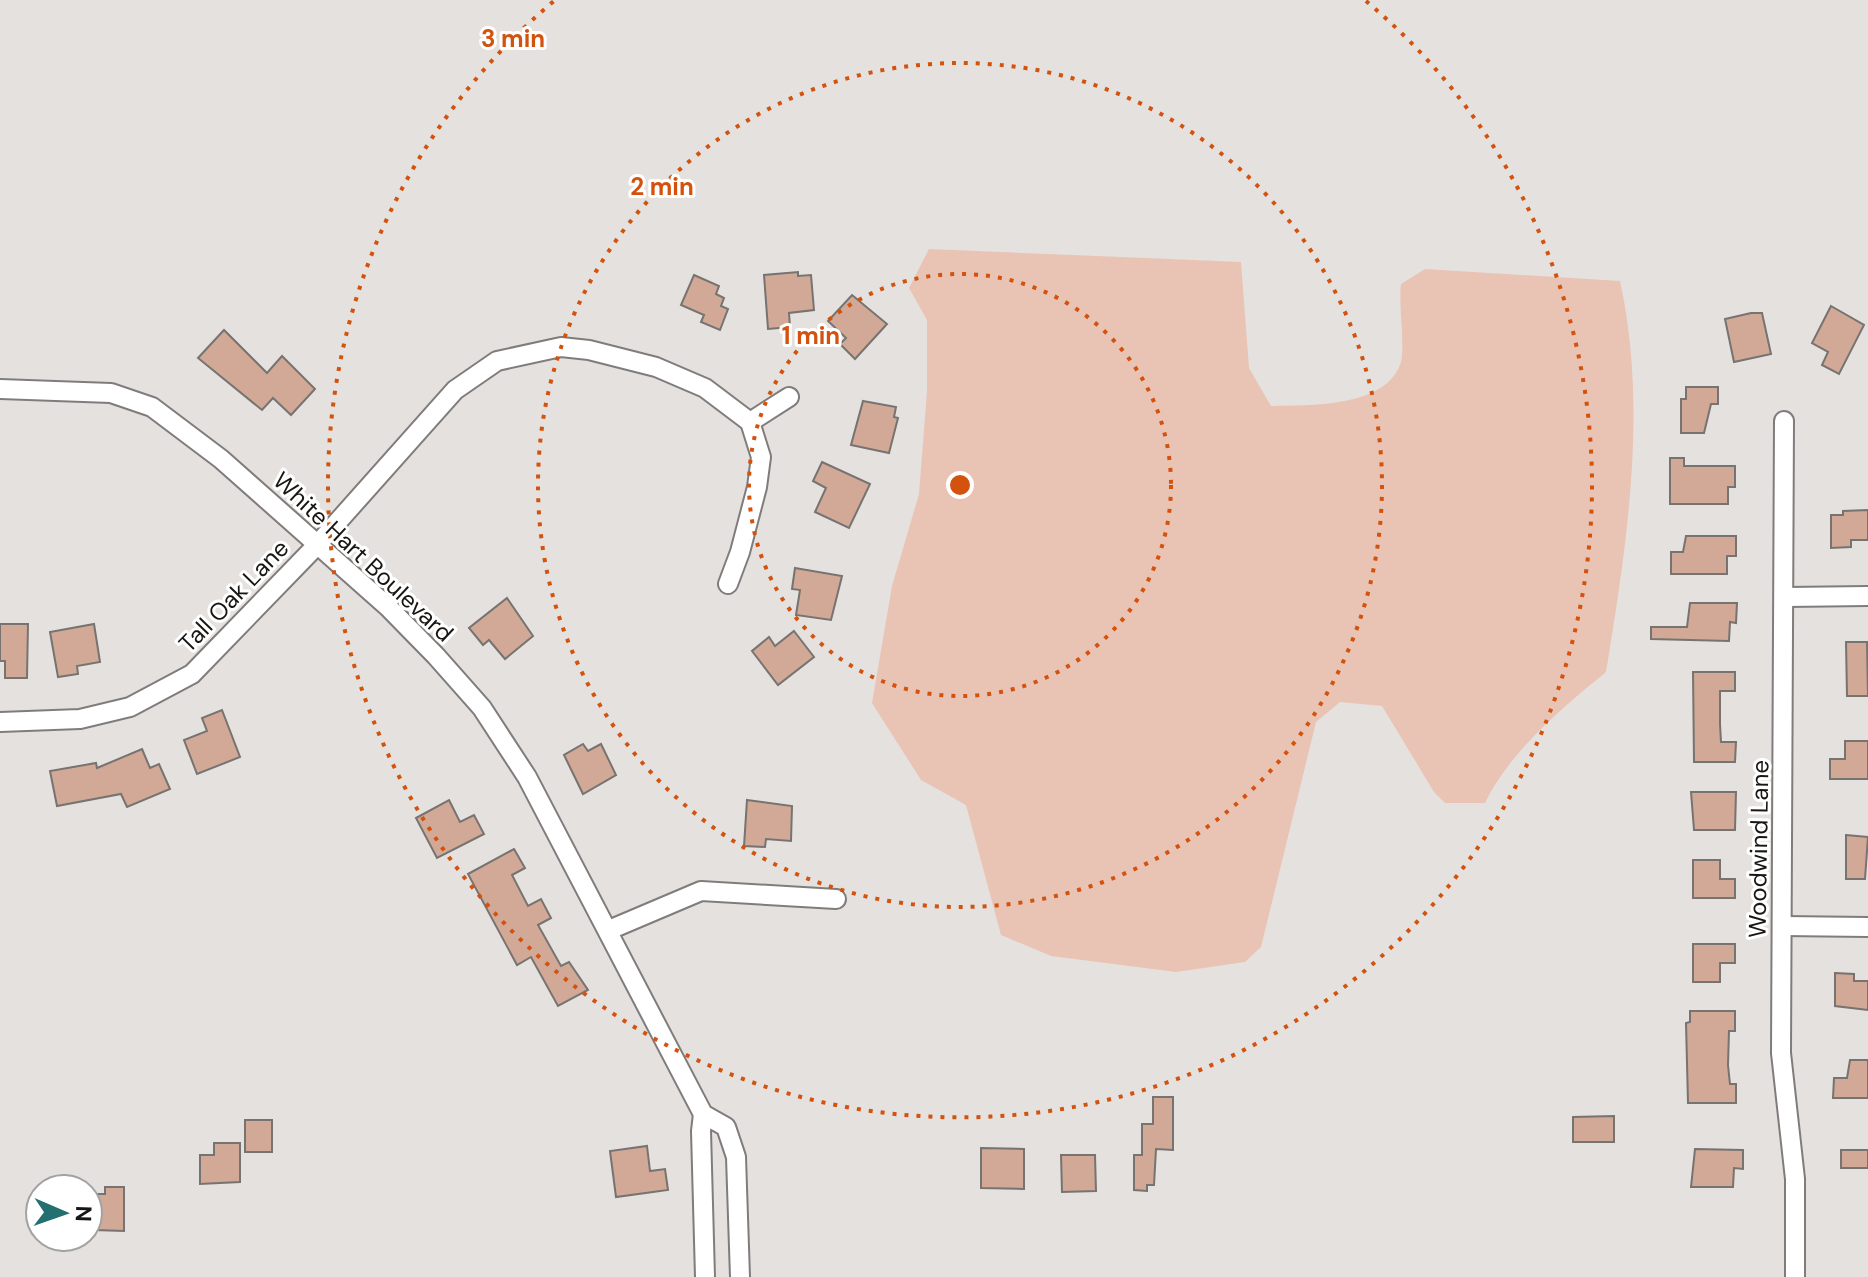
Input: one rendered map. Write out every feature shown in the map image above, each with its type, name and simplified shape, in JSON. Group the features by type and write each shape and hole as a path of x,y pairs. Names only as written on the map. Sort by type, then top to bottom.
{"street":[{"name":"Tall Oak Lane","path":"0,722 57,721 118,710 192,674 317,545 455,390 497,361 561,347 589,350 656,367 705,388 750,422"},
{"name":"White Hart Boulevard","path":"0,389 111,393 152,407 221,459 388,607 482,708 527,777 703,1114 726,1127 736,1157 740,1277"},
{"path":"728,584 757,487 761,457 750,422 789,397"},
{"name":"Woodwind Lane","path":"1784,421 1786,597 1781,1053 1795,1179 1795,1277"},
{"path":"1786,597 1868,596"},
{"path":"609,930 701,891 836,899"},
{"path":"1782,926 1868,927"},
{"name":"White Hart Boulevard","path":"703,1114 705,1277"}],"shaded area":[{"path":"929,249 1241,262 1249,368 1271,406 1324,404 1362,397 1391,379 1402,358 1401,284 1425,269 1620,281 1633,378 1633,427 1627,526 1606,672 1523,748 1485,803 1445,803 1434,792 1382,706 1340,702 1316,722 1261,947 1245,962 1176,972 1051,956 1001,935 966,805 921,780 872,703 892,586 919,494 927,391 927,320 909,288"}],"building":[{"path":"798,272 798,276 811,275 814,310 789,313 790,327 768,329 764,275"},
{"path":"694,275 719,286 716,294 724,298 721,306 728,309 720,330 701,322 704,315 681,305"},
{"path":"852,295 887,324 855,359 840,344 846,338 828,321"},
{"path":"1831,306 1864,325 1839,374 1822,365 1828,352 1812,343"},
{"path":"1762,313 1771,354 1734,362 1725,319"},
{"path":"224,330 267,373 282,356 315,389 291,415 273,398 262,410 198,358"},
{"path":"1686,387 1718,387 1718,404 1711,404 1704,433 1681,433 1681,399 1686,399"},
{"path":"863,401 896,407 894,417 898,418 889,453 851,445"},
{"path":"1670,458 1684,458 1684,466 1735,466 1735,487 1728,487 1728,504 1670,504"},
{"path":"822,462 870,484 849,528 815,512 826,488 813,481"},
{"path":"1868,510 1868,540 1851,540 1851,547 1831,548 1831,515"},
{"path":"1686,536 1736,536 1736,556 1727,556 1727,574 1671,574 1671,552 1683,552"},
{"path":"795,568 842,576 831,620 796,615 800,590 792,589"},
{"path":"507,598 533,636 505,659 489,640 483,645 469,628"},
{"path":"1690,603 1737,603 1736,623 1730,622 1729,641 1651,639 1651,627 1687,627"},
{"path":"0,624 28,624 27,678 5,678 5,661 0,661"},
{"path":"94,624 100,662 77,666 78,674 58,677 50,632"},
{"path":"794,631 814,657 778,685 752,651 769,637 775,646"},
{"path":"1846,642 1867,642 1868,696 1847,696"},
{"path":"1693,672 1735,672 1735,691 1720,691 1720,724 1721,742 1736,742 1735,762 1694,762"},
{"path":"222,710 240,757 197,774 184,740 207,731 202,718"},
{"path":"1845,741 1868,741 1868,779 1830,779 1830,759 1845,759"},
{"path":"583,744 588,751 601,744 616,775 583,794 564,755"},
{"path":"142,749 150,768 159,764 170,789 127,807 121,794 57,806 50,771 96,763 97,768"},
{"path":"1691,792 1736,792 1735,830 1694,830"},
{"path":"449,800 460,822 474,815 484,834 437,858 416,818"},
{"path":"747,800 792,806 791,841 766,839 765,847 744,846"},
{"path":"1846,835 1868,837 1865,879 1846,879"},
{"path":"514,849 525,868 512,875 528,906 541,899 551,918 538,925 561,966 569,962 588,990 558,1006 531,957 517,965 468,874"},
{"path":"1693,860 1720,860 1720,879 1735,879 1735,898 1693,898"},
{"path":"1693,944 1735,944 1735,963 1720,963 1720,982 1693,982"},
{"path":"1835,973 1854,974 1854,981 1868,981 1868,1010 1835,1006"},
{"path":"1690,1011 1735,1011 1735,1031 1729,1031 1728,1065 1730,1084 1736,1084 1736,1103 1688,1103 1686,1023 1690,1022"},
{"path":"1850,1060 1868,1060 1868,1098 1833,1098 1834,1078 1847,1078"},
{"path":"1153,1097 1173,1097 1173,1150 1156,1149 1154,1185 1147,1185 1147,1191 1134,1190 1134,1155 1142,1155 1142,1124 1153,1124"},
{"path":"1614,1116 1614,1142 1573,1142 1573,1117"},
{"path":"245,1120 272,1120 272,1152 245,1152"},
{"path":"214,1143 240,1143 240,1182 200,1184 200,1155 214,1155"},
{"path":"647,1146 650,1171 665,1169 668,1190 616,1197 610,1151"},
{"path":"981,1148 1024,1149 1024,1189 981,1188"},
{"path":"1695,1149 1743,1150 1743,1169 1734,1168 1733,1187 1691,1187"},
{"path":"1841,1150 1868,1150 1868,1168 1841,1168"},
{"path":"1061,1155 1095,1155 1096,1191 1062,1192"},
{"path":"105,1187 124,1187 124,1231 104,1230"}]}
